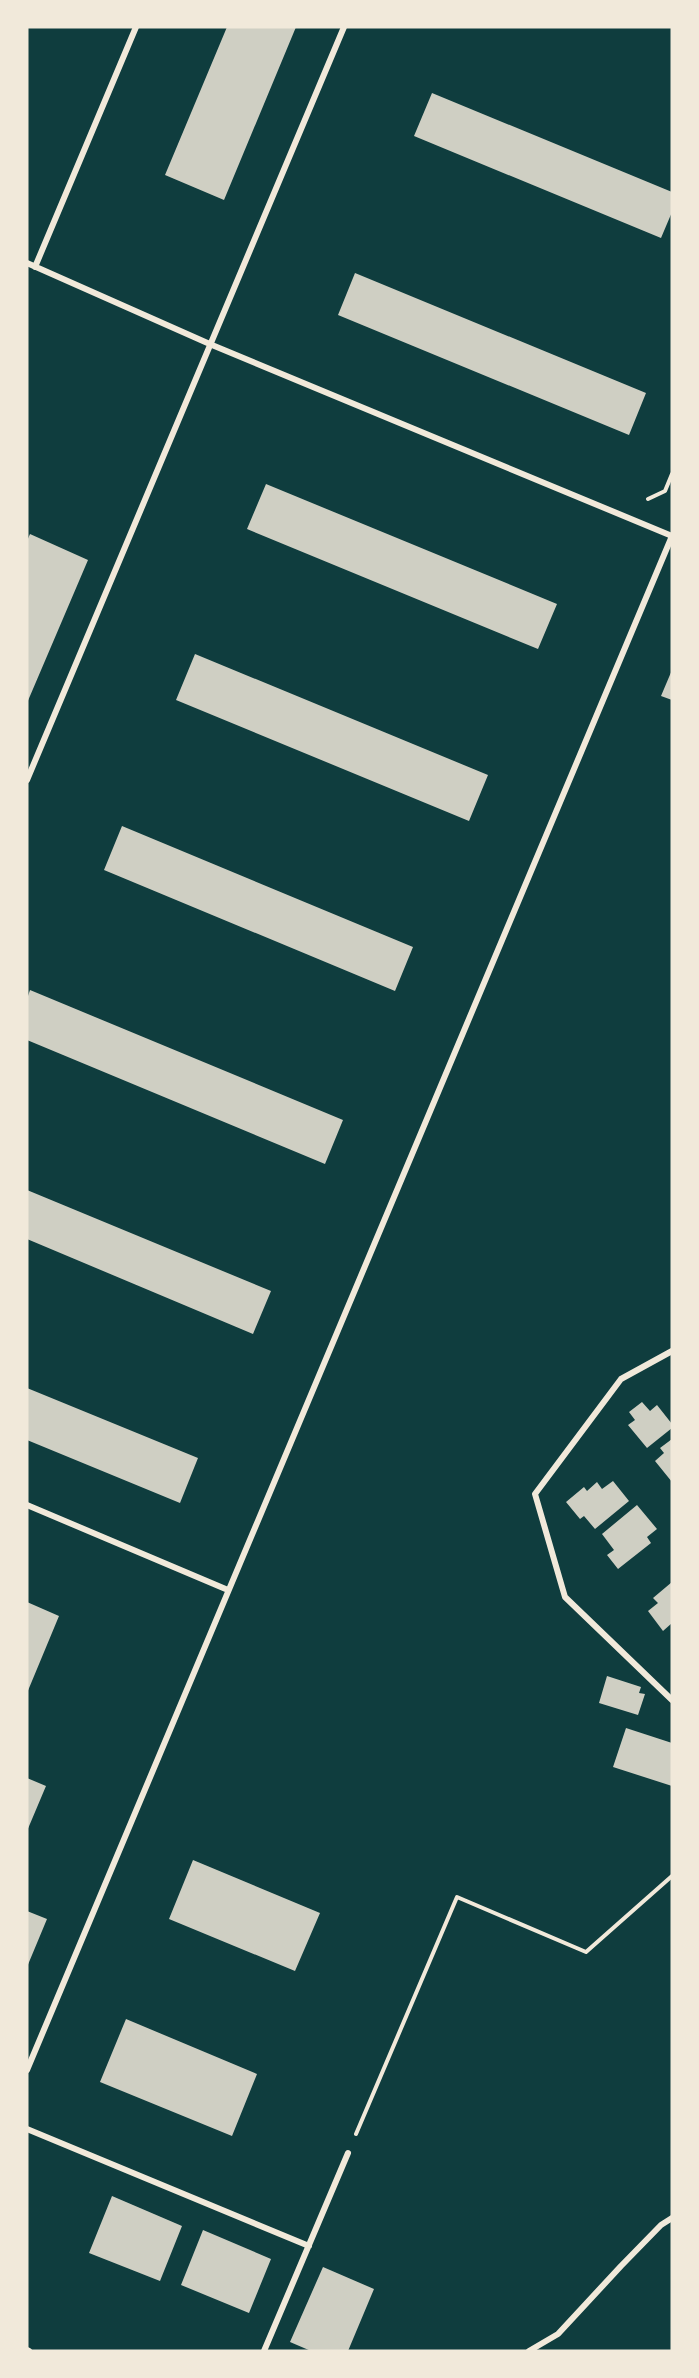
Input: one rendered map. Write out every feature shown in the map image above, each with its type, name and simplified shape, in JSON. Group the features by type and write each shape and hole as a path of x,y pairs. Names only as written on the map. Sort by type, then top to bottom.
{"street":[{"path":"35,267 136,27"},
{"path":"27,780 344,27"},
{"path":"27,263 212,345 672,536 27,2070"},
{"path":"672,1351 621,1379 535,1494 565,1597 672,1700"},
{"path":"27,1505 228,1590"},
{"path":"27,2129 309,2246"},
{"path":"264,2351 348,2153"},
{"path":"530,2351 558,2334 661,2225 672,2218"}],"path":[{"path":"648,500 665,491 672,474"},
{"path":"348,2153 457,1897 586,1952 672,1876"}],"building":[{"path":"227,27 296,27 224,200 165,175"},
{"path":"432,93 672,192 672,212 661,238 414,136"},
{"path":"355,273 646,393 629,435 338,315"},
{"path":"266,484 557,604 538,649 247,529"},
{"path":"30,534 88,560 27,703 27,541"},
{"path":"195,654 488,775 469,821 176,700"},
{"path":"672,670 672,700 661,696"},
{"path":"122,826 413,947 395,991 104,870"},
{"path":"30,990 343,1120 325,1164 27,1040 27,999"},
{"path":"27,1190 271,1291 253,1334 27,1239"},
{"path":"27,1388 198,1458 180,1503 27,1440"},
{"path":"642,1402 650,1411 657,1405 672,1424 672,1428 647,1448 628,1425 635,1420 629,1412"},
{"path":"672,1439 672,1482 655,1461 664,1453 660,1448"},
{"path":"613,1481 629,1501 595,1529 584,1516 580,1519 566,1502 584,1487 587,1491 597,1482 602,1489"},
{"path":"637,1505 657,1529 647,1537 651,1543 618,1569 607,1555 614,1550 602,1534"},
{"path":"672,1582 672,1623 663,1631 648,1611 658,1603 653,1598"},
{"path":"27,1602 59,1616 27,1693"},
{"path":"607,1676 641,1687 639,1693 645,1694 638,1715 599,1703"},
{"path":"626,1728 672,1743 672,1786 613,1767"},
{"path":"27,1778 46,1786 27,1831"},
{"path":"193,1860 320,1913 295,1971 169,1919"},
{"path":"27,1911 47,1919 27,1967"},
{"path":"126,2019 257,2074 232,2136 100,2082"},
{"path":"112,2196 182,2226 160,2281 89,2253"},
{"path":"203,2230 271,2259 249,2313 181,2285"},
{"path":"323,2267 374,2289 348,2351 311,2351 290,2342"}]}
